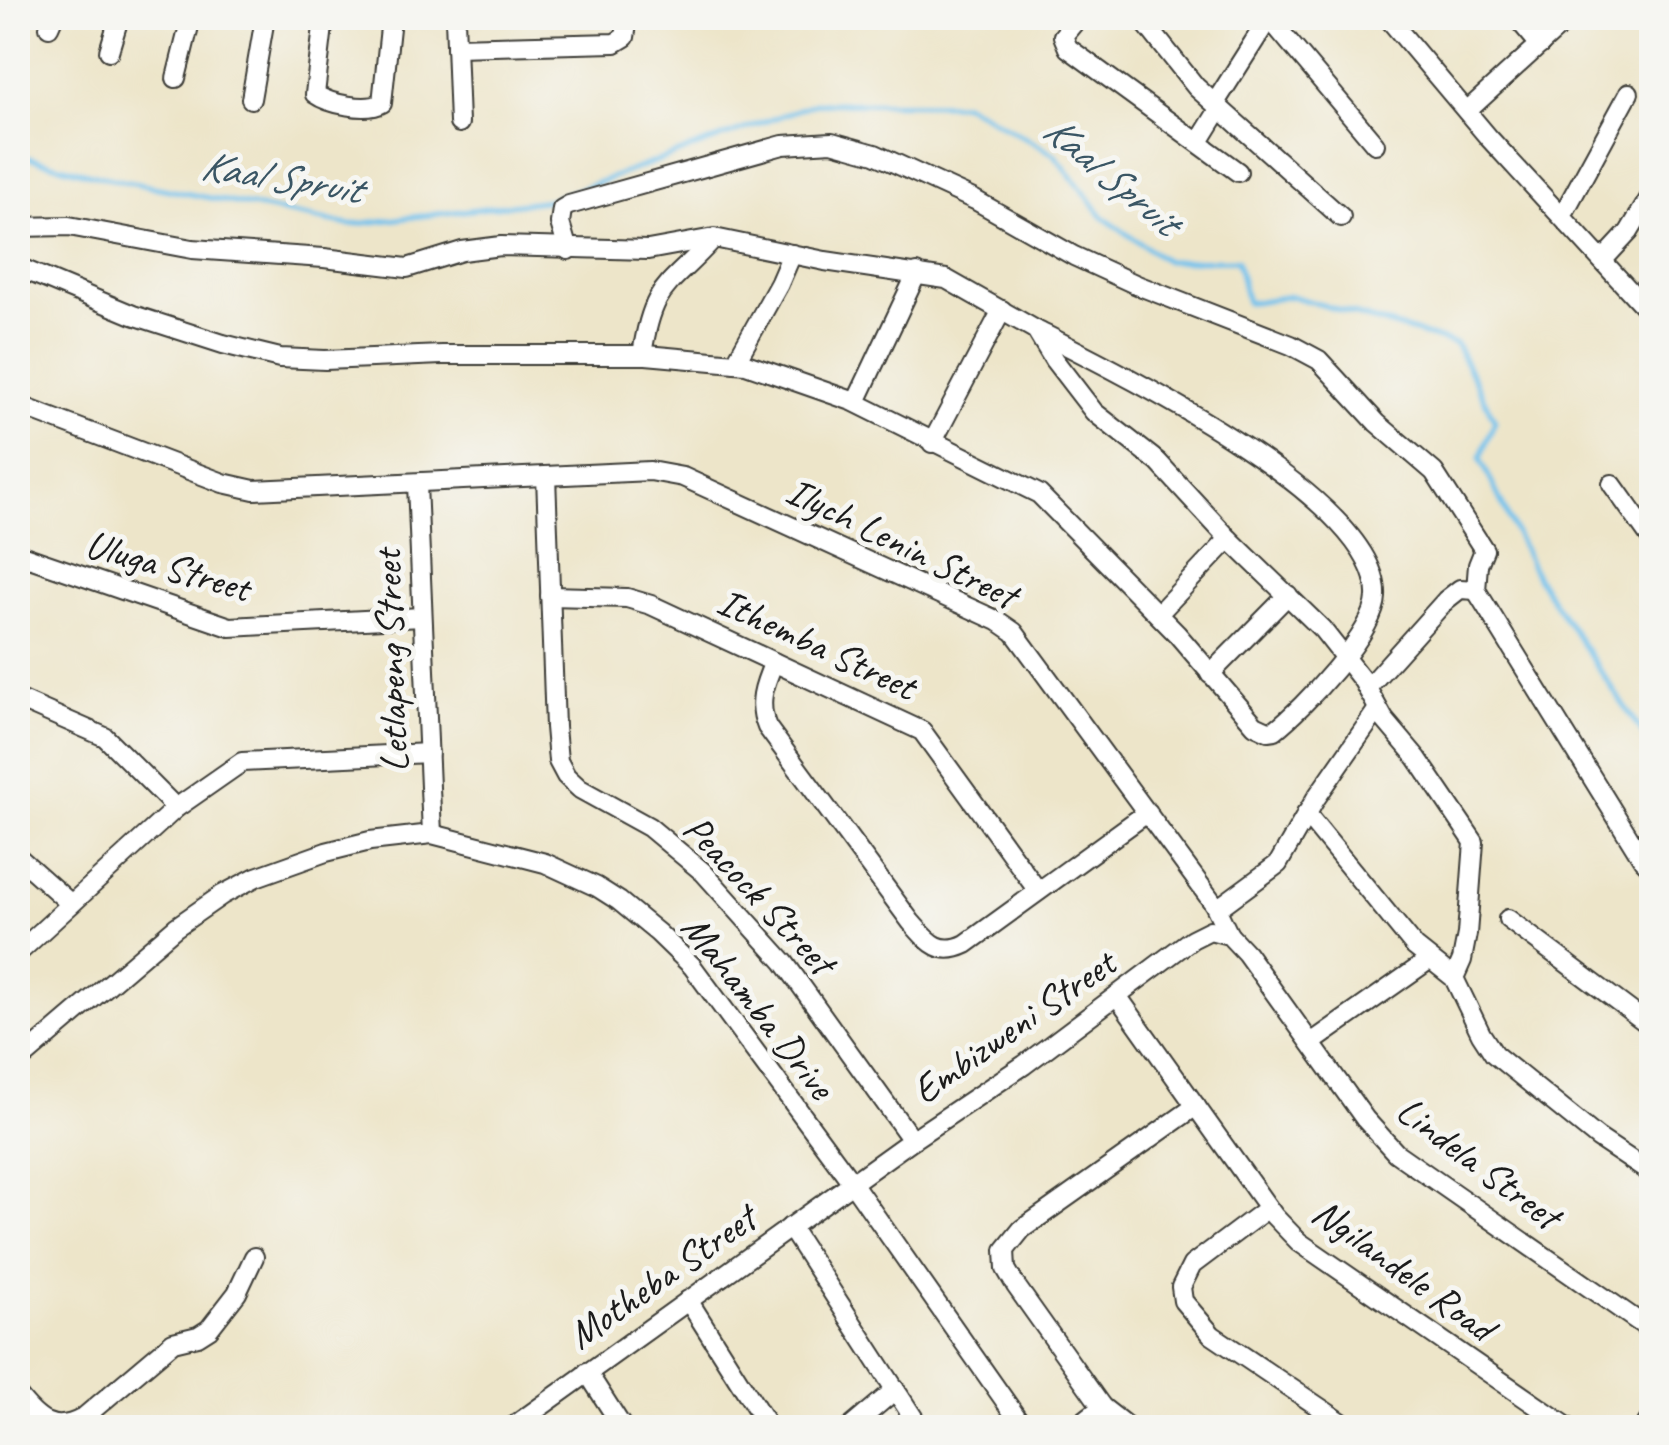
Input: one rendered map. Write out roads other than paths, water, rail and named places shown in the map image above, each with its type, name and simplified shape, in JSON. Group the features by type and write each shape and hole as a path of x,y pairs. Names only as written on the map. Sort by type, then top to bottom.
{"street":[{"path":"109,51 119,18"},
{"path":"176,78 191,18"},
{"path":"251,99 264,18"},
{"path":"324,18 315,94 328,101 377,107 382,103 385,86 392,18"},
{"path":"456,18 459,123"},
{"path":"456,48 615,43 625,37 628,18"},
{"path":"1078,18 1063,36 1068,48 1238,172"},
{"path":"1141,18 1187,78 1341,216"},
{"path":"1199,142 1269,18 1376,144"},
{"path":"1388,18 1466,111 1602,260 1648,304"},
{"path":"1517,18 1540,45"},
{"path":"1466,111 1569,18"},
{"path":"1562,216 1629,94"},
{"path":"568,250 560,217 562,208 569,205 783,145 832,142 876,154 975,200 1074,256 1319,360 1376,423 1425,462 1450,493 1483,544 1476,590 1643,860 1652,868"},
{"path":"1602,260 1629,232 1652,194"},
{"path":"18,227 70,226 192,248 407,268 480,248 648,250 714,238 946,279 1204,421 1276,468 1336,518 1353,538 1376,592 1372,612 1345,658 1281,726 1272,730 1255,725 1158,614 1039,494 856,402 756,367 642,355 280,358 133,315 18,267"},
{"path":"642,355 649,315 659,292 714,238"},
{"path":"736,363 792,254"},
{"path":"856,402 916,274"},
{"path":"932,442 1002,310"},
{"path":"1036,330 1066,378 1094,412 1158,462 1229,539 1322,629 1473,838 1467,934 1454,978"},
{"name":"Ilych Lenin Street","path":"18,405 240,487 270,490 650,471 673,474 998,621 1021,640 1217,909"},
{"name":"Peacock Street","path":"546,476 556,751 566,776 580,789 649,827 694,862 784,962 912,1140"},
{"name":"Letlapeng Street","path":"417,484 432,834"},
{"path":"1612,484 1652,540"},
{"path":"1158,614 1229,539"},
{"name":"Uluga Street","path":"18,554 230,626 422,617"},
{"path":"1367,688 1446,600 1460,589 1476,590"},
{"name":"Ithemba Street","path":"550,596 640,601 882,710 926,734 1038,891"},
{"path":"1210,674 1288,596"},
{"path":"774,662 761,698 767,727 931,945 946,950 961,947 1148,812"},
{"path":"18,699 104,737 176,808"},
{"path":"1217,909 1278,864 1306,814 1378,709"},
{"path":"18,953 176,808 223,773 248,760 429,752"},
{"path":"1306,814 1429,960 1454,978 1494,1054 1598,1138 1652,1174"},
{"name":"Mahamba Drive","path":"18,1062 144,954 222,895 256,877 370,841 432,834 529,858 597,887 642,918 700,978 853,1184 1024,1428"},
{"path":"18,858 71,904"},
{"name":"Lindela Street","path":"1217,909 1222,933 1246,953 1365,1118 1396,1153 1652,1332"},
{"path":"1508,919 1652,1027"},
{"name":"Embizweni Street","path":"853,1184 1118,997 1192,939 1206,931 1222,933"},
{"path":"1311,1044 1429,960"},
{"name":"Ngilandele Road","path":"1118,997 1268,1208 1313,1253 1569,1428"},
{"path":"1129,1428 1102,1407 1008,1274 1005,1250 1022,1229 1196,1106"},
{"name":"Motheba Street","path":"511,1428 853,1184"},
{"path":"1268,1208 1192,1265 1181,1287 1183,1301 1212,1335 1350,1428"},
{"path":"790,1227 920,1428"},
{"path":"18,1396 38,1420 48,1425 71,1424 83,1418 173,1342 210,1329 237,1292 254,1257"},
{"path":"688,1300 770,1428"},
{"path":"587,1372 622,1428"},
{"path":"850,1428 895,1390"},
{"path":"1075,1428 1102,1407"},
{"path":"1644,1428 1652,1416"}],"waterway":[{"name":"Kaal Spruit","path":"18,155 102,177 349,225 550,200 816,103 965,104 1054,154 1104,218 1166,261 1237,260 1247,303 1291,296 1456,344 1495,421 1480,458 1538,579 1652,747"}]}
